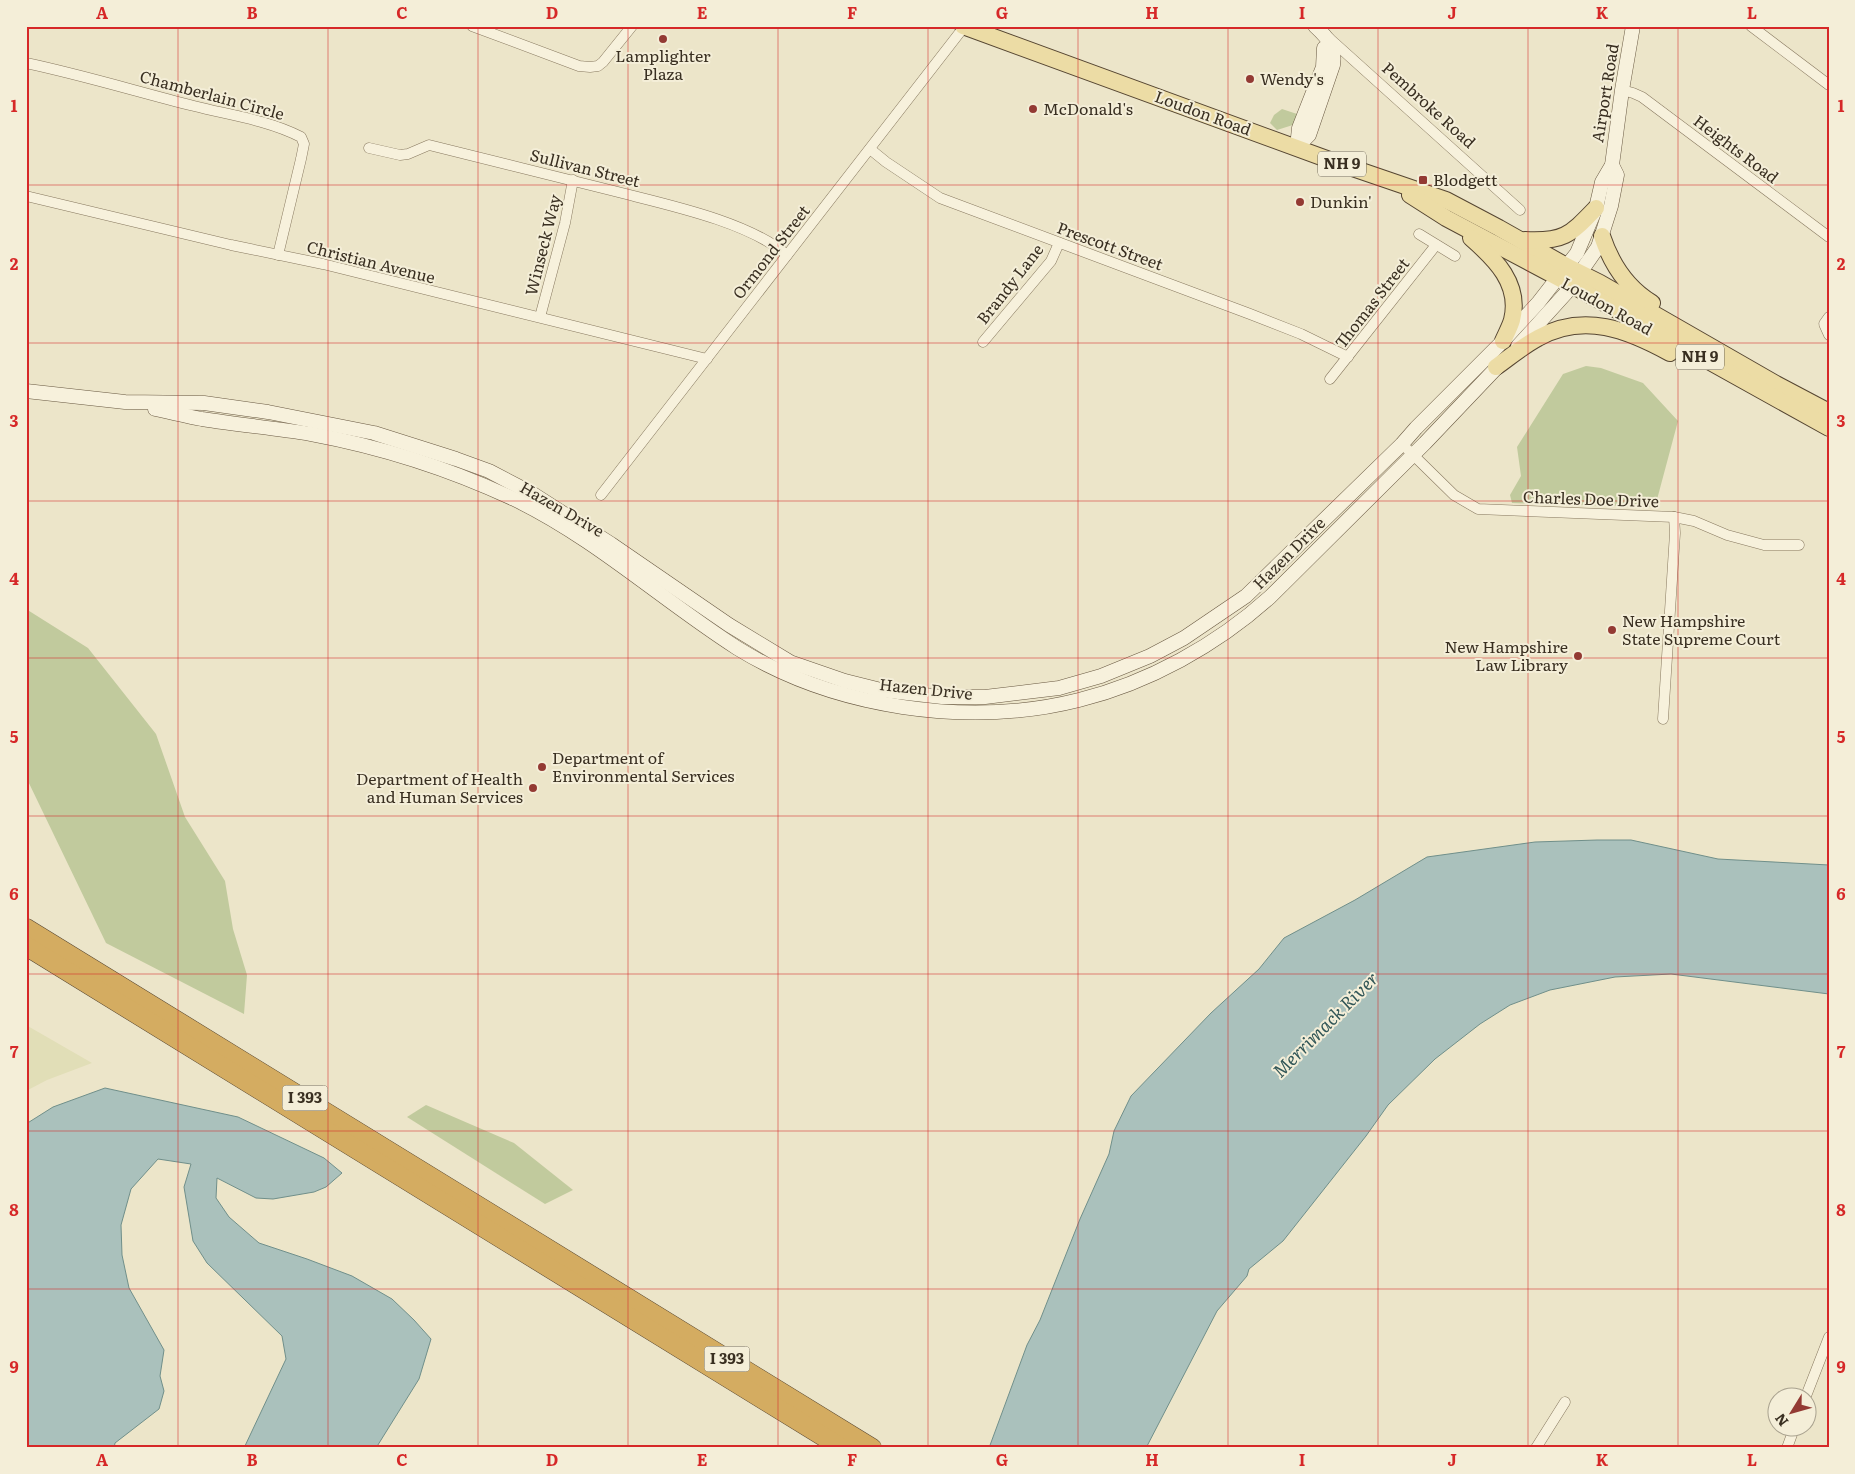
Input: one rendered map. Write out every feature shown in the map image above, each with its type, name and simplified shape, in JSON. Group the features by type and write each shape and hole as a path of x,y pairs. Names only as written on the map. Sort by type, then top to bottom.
{"highway":[{"name":"I 393","path":"26,928 872,1448"},
{"name":"I 393","path":"26,946 842,1448"}],"main road":[{"name":"Loudon Road","path":"963,26 1446,200 1521,240 1569,276 1608,287 1829,412"},
{"name":"Loudon Road","path":"1387,180 1446,218 1569,276 1766,394 1829,428"},
{"path":"1521,240 1548,241 1572,233 1596,208"},
{"path":"1446,218 1493,258 1510,282 1514,313 1503,341"},
{"path":"1602,236 1621,276 1634,288 1647,299 1718,341 1742,364"},
{"path":"1496,367 1538,337 1575,325 1611,327 1652,343 1725,383 1766,394"}],"street":[{"path":"472,26 569,63 590,68 598,66 603,62 632,26"},
{"name":"Ormond Street","path":"601,495 963,26"},
{"name":"Airport Road","path":"1569,276 1596,208 1602,182 1612,165 1633,26"},
{"path":"1751,26 1829,86"},
{"path":"1297,147 1309,135 1333,65 1332,45 1317,28"},
{"name":"Pembroke Road","path":"1317,28 1520,210"},
{"name":"Chamberlain Circle","path":"26,63 269,125 300,137 304,144 278,255"},
{"name":"Heights Road","path":"1622,90 1642,97 1829,237"},
{"name":"Sullivan Street","path":"369,148 400,155 408,154 429,145 573,180 707,216 747,231 777,247 787,255"},
{"name":"Prescott Street","path":"870,148 893,167 940,198 1250,314 1301,334 1348,357"},
{"name":"Airport Road","path":"1569,276 1598,247 1611,206 1617,175 1612,165"},
{"name":"Winseck Way","path":"540,318 560,241 573,180"},
{"name":"Christian Avenue","path":"26,196 707,359"},
{"path":"1419,234 1455,256"},
{"name":"Brandy Lane","path":"983,342 1051,262 1059,243"},
{"name":"Thomas Street","path":"1330,379 1436,245"},
{"name":"Hazen Drive","path":"26,391 124,402 204,403 268,412 374,433 456,459 489,471 533,494 611,544 729,625 790,662 845,681 881,690 942,697 985,697 1059,688 1101,676 1150,656 1184,638 1246,596 1402,444 1538,304 1569,276"},
{"name":"Hazen Drive","path":"124,402 202,419 285,430 360,444 452,472 515,500 560,524 730,643 784,674 865,700 897,706 929,710 1005,711 1079,700 1121,687 1164,668 1207,644 1256,609 1425,443 1528,335 1569,276"},
{"path":"1829,317 1824,324 1829,335"},
{"name":"Charles Doe Drive","path":"1402,444 1454,495 1478,509 1674,517 1694,521 1728,535 1764,545 1799,545"},
{"path":"1663,719 1675,533 1674,517"},
{"path":"1810,1386 1829,1336"},
{"path":"1536,1448 1566,1402"},
{"path":"1787,1448 1791,1436"}],"shaded area":[{"path":"26,1025 92,1063 47,1080 26,1091"}],"green space":[{"path":"1282,109 1297,114 1296,124 1277,130 1270,123 1274,115"},
{"path":"1586,366 1601,368 1643,383 1678,421 1655,507 1512,503 1510,495 1521,476 1517,447 1563,374"},
{"path":"26,609 88,648 156,734 185,817 225,881 233,929 247,975 244,1014 106,943 26,777"},
{"path":"426,1105 514,1143 573,1190 545,1204 407,1117"}],"water":[{"name":"Merrimack River","path":"1631,840 1718,859 1829,865 1829,994 1671,974 1615,977 1550,990 1510,1005 1480,1024 1435,1059 1388,1105 1366,1136 1283,1241 1249,1269 1247,1276 1217,1311 1146,1448 989,1448 1027,1345 1040,1320 1080,1219 1109,1154 1114,1131 1131,1096 1211,1013 1259,969 1284,938 1355,900 1427,857 1535,842"},
{"path":"105,1088 238,1117 324,1158 342,1173 326,1187 314,1192 273,1199 256,1198 217,1178 216,1198 229,1217 259,1243 352,1276 392,1299 431,1339 419,1379 376,1448 244,1448 286,1359 282,1336 207,1263 193,1241 184,1187 191,1164 158,1159 131,1189 121,1225 122,1255 129,1288 164,1350 160,1376 164,1391 159,1409 115,1443 114,1448 27,1448 26,1124 53,1107"}],"place":[{"name":"Lamplighter Plaza","path":"663,39"},
{"name":"Wendy's","path":"1250,79"},
{"name":"McDonald's","path":"1033,109"},
{"name":"Blodgett","path":"1423,180"},
{"name":"Dunkin'","path":"1300,202"},
{"name":"New Hampshire State Supreme Court","path":"1612,630"},
{"name":"New Hampshire Law Library","path":"1578,656"},
{"name":"Department of Environmental Services","path":"542,767"},
{"name":"Department of Health and Human Services","path":"533,788"}]}
